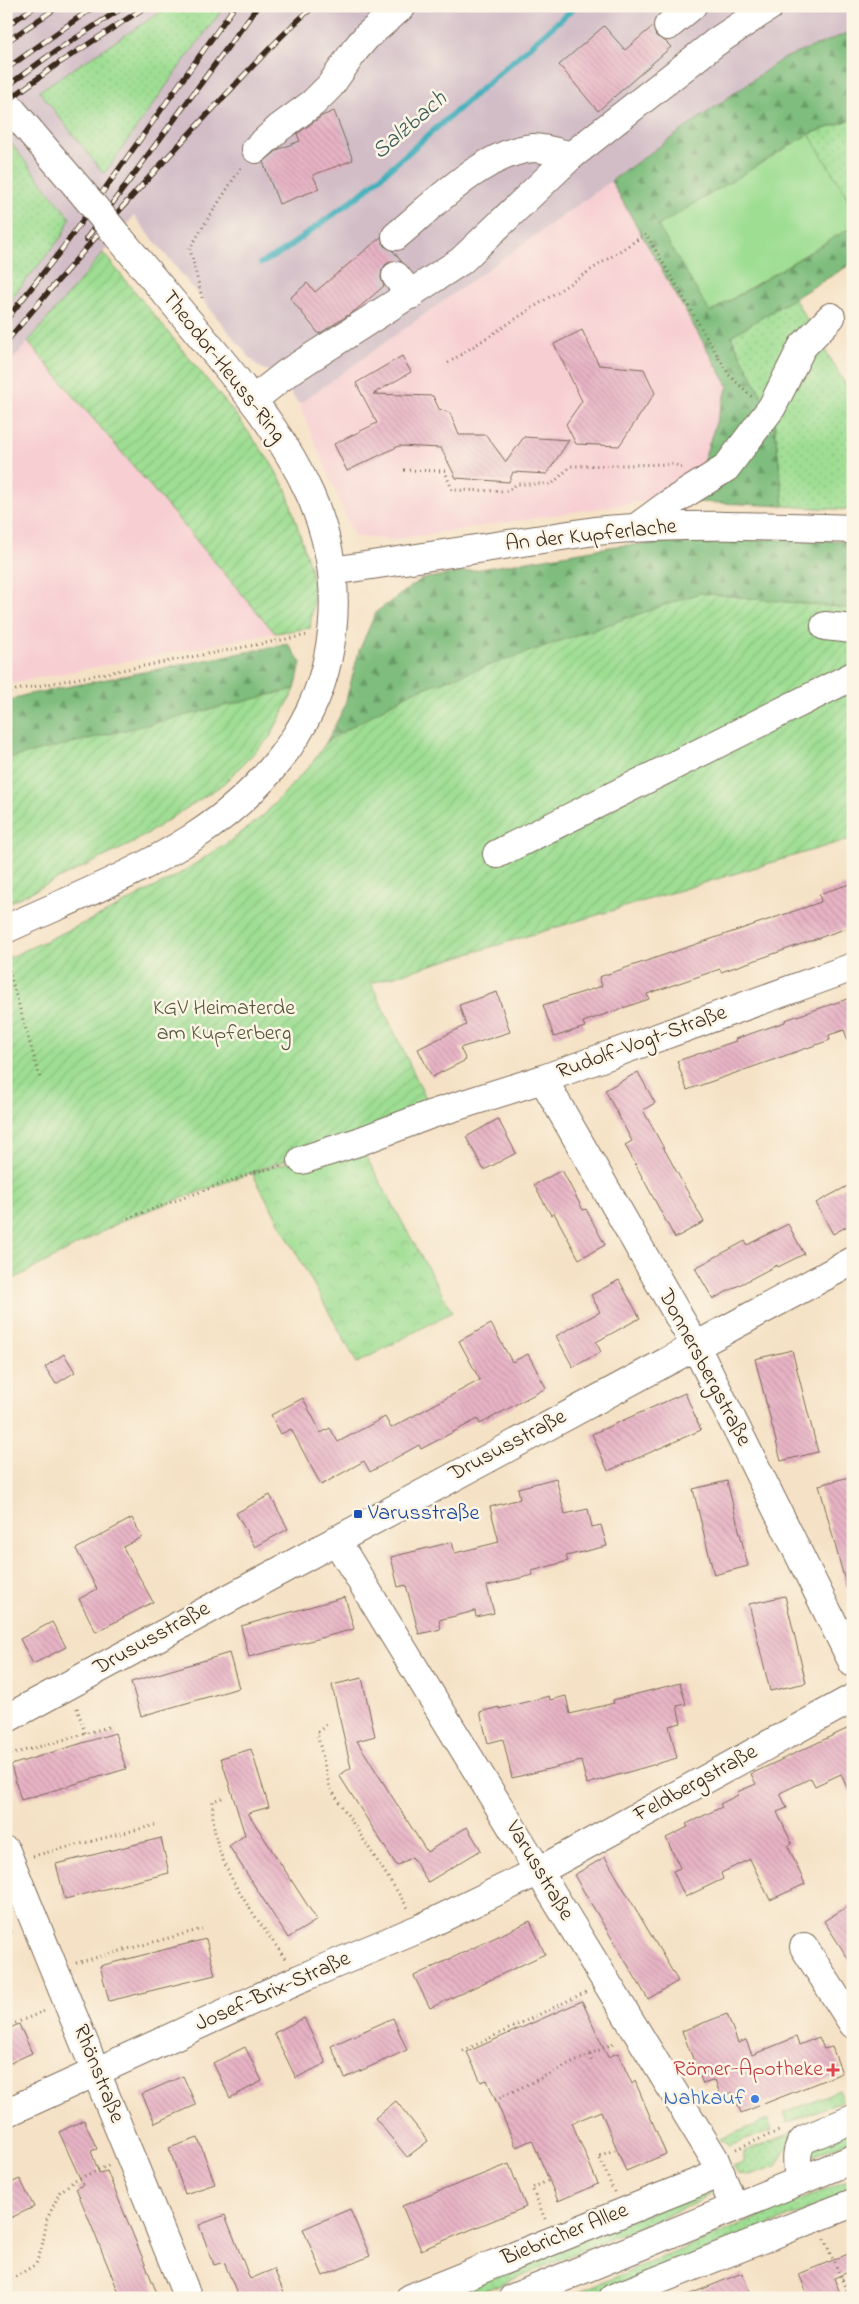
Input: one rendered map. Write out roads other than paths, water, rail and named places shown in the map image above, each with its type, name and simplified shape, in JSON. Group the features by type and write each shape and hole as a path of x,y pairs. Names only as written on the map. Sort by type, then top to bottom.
{"street":[{"path":"256,149 279,128 314,103 330,86 354,50 402,6"},
{"path":"668,26 692,6"},
{"path":"253,400 404,285 461,261 571,156 716,42 770,6"},
{"name":"Theodor-Heuss-Ring","path":"6,929 173,850 211,825 239,802 276,763 303,725 320,690 333,638 334,610 332,571 325,534 312,495 280,438 253,400 11,108"},
{"path":"396,236 463,179 499,158 534,148 571,156"},
{"path":"636,527 726,468 772,407 802,347 831,317"},
{"name":"An der Kupferlache","path":"332,571 595,531 636,527 751,525 853,529"},
{"path":"825,626 853,629"},
{"path":"497,854 853,676"},
{"name":"Rudolf-Vogt-Straße","path":"302,1160 358,1142 429,1115 543,1079 853,967"},
{"name":"Donnersbergstraße","path":"543,1079 695,1345 853,1663"},
{"name":"Drususstraße","path":"6,1719 853,1261"},
{"name":"Varusstraße","path":"336,1540 714,2158 725,2162 734,2207"},
{"name":"Feldbergstraße","path":"539,1871 853,1698"},
{"name":"Rhönstraße","path":"8,1856 56,1969 188,2298"},
{"name":"Josef-Brix-Straße","path":"6,2113 299,1979 421,1928 539,1871"},
{"path":"804,1947 853,2024"},
{"path":"799,2181 797,2150 800,2143 853,2118"},
{"name":"Biebricher Allee","path":"513,2298 853,2159"},
{"name":"Biebricher Allee","path":"410,2298 621,2212 725,2162"},
{"path":"613,2298 668,2287 814,2218 853,2203"}],"waterway":[{"name":"Salzbach","path":"261,263 282,252 361,194 576,6"}],"railway":[{"path":"6,26 36,6"},
{"path":"6,42 59,6"},
{"path":"6,69 95,6"},
{"path":"6,87 47,57 125,6"},
{"path":"6,102 56,65 147,6"},
{"path":"6,320 62,249 235,6"},
{"path":"86,239 258,6"},
{"path":"6,342 156,170 259,59 314,6"}],"place":[{"name":"Varusstraße","path":"358,1514"},
{"name":"Römer-Apotheke","path":"833,2070"},
{"name":"Nahkauf","path":"755,2099"}],"park label":[{"name":"KGV Heimaterde am Kupferberg","path":"224,1022"}]}
